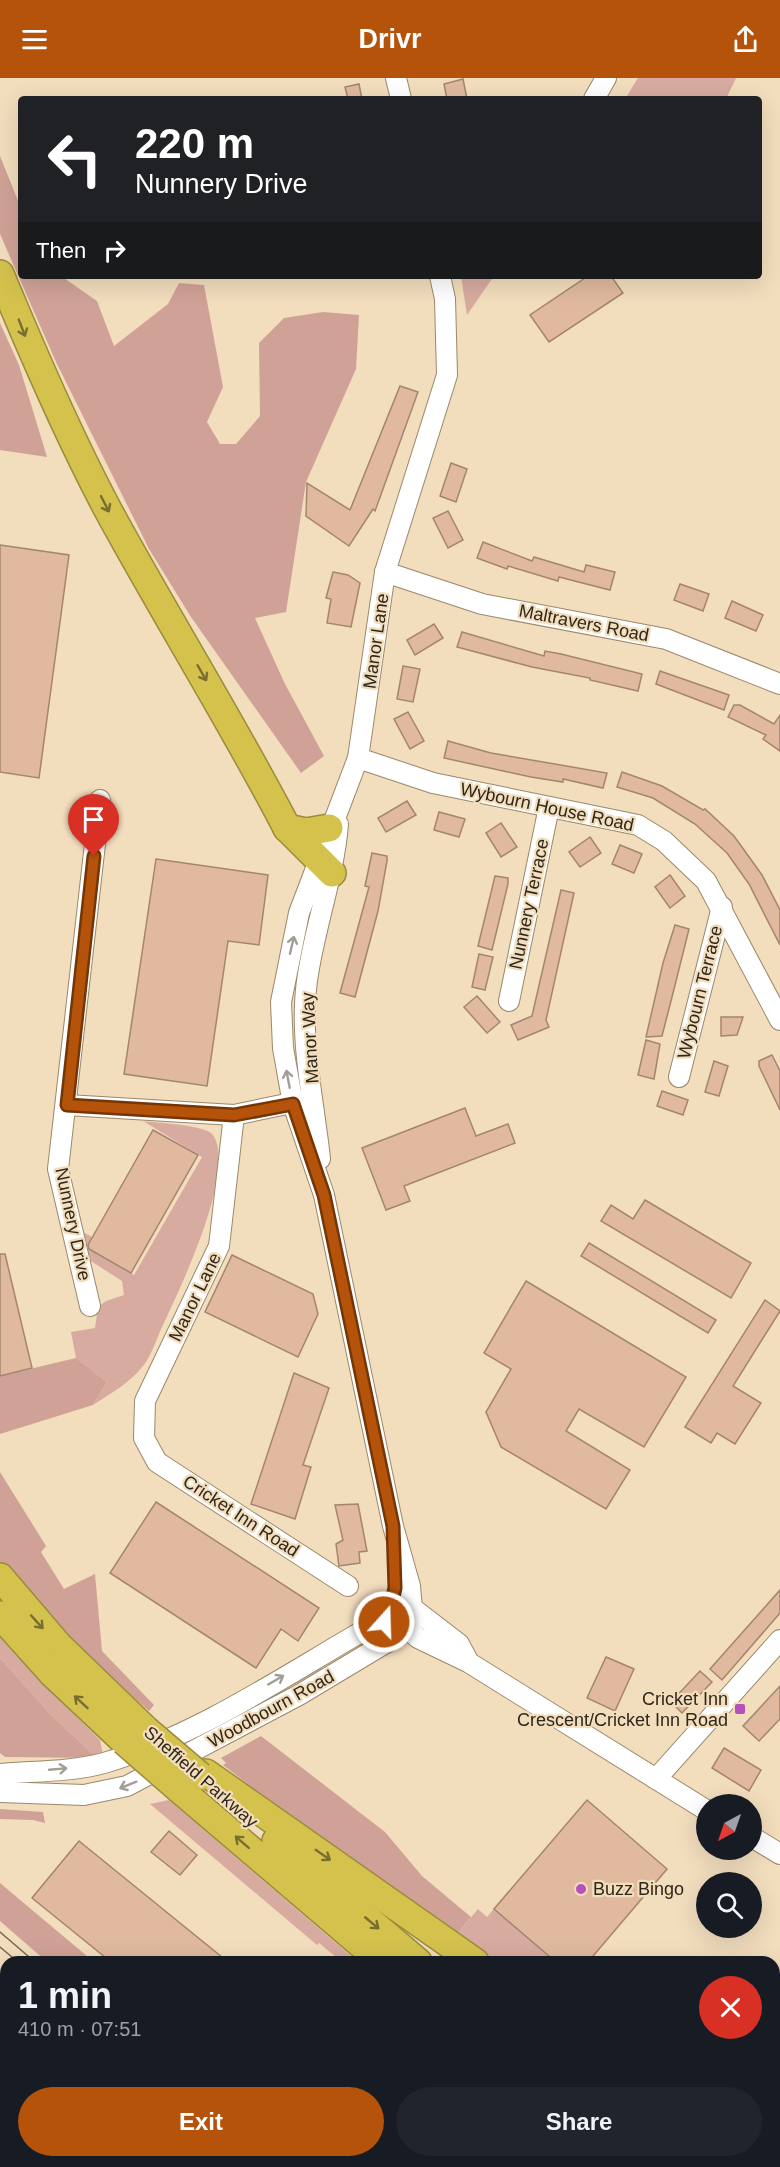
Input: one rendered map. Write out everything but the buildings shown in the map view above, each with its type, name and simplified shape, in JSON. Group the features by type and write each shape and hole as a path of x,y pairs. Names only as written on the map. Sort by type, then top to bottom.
{"highway":[{"path":"0,274 54,403 109,511 247,751 287,828 325,866"},
{"path":"287,828 306,832 334,820"},
{"name":"Sheffield Parkway","path":"0,1577 59,1646 145,1739 195,1779 376,1956"},
{"name":"Sheffield Parkway","path":"0,1615 52,1673 145,1739 411,1956"},
{"path":"195,1779 466,1956"}],"street":[{"path":"396,78 400,96"},
{"path":"596,96 606,78"},
{"name":"Manor Lane","path":"281,1002 299,913 325,866 334,820 358,758 385,572 447,375 445,300 441,279"},
{"name":"Maltravers Road","path":"385,572 482,604 666,639 780,684"},
{"name":"Wybourn House Road","path":"358,758 433,783 638,825 664,841 706,881 722,907 780,1020"},
{"name":"Nunnery Drive","path":"90,1306 58,1169 100,800"},
{"name":"Nunnery Terrace","path":"509,1001 549,807"},
{"name":"Manor Way","path":"325,866 307,982 307,1053 324,1195 393,1526 410,1586 415,1623 405,1633"},
{"name":"Wybourn Terrace","path":"679,1077 722,907"},
{"name":"Manor Way","path":"281,1002 283,1048 293,1104 324,1195"},
{"path":"67,1105 234,1115 314,1098"},
{"name":"Manor Lane","path":"144,1438 145,1401 219,1246 234,1115"},
{"name":"Cricket Inn Road","path":"144,1438 157,1462 348,1586"},
{"name":"Manor Way","path":"388,1610 395,1588 393,1526"},
{"path":"468,1662 459,1644 413,1610 402,1603 388,1610 386,1627 418,1638 468,1662 696,1804"},
{"name":"Woodbourn Road","path":"0,1774 80,1768 105,1762 191,1728 368,1628 388,1610"},
{"name":"Woodbourn Road","path":"0,1792 78,1796 111,1791 152,1774 258,1718 405,1633"},
{"path":"656,1779 780,1640"},
{"path":"245,1698 258,1718"},
{"path":"762,1843 780,1854"}],"shaded area":[{"path":"638,78 736,78 727,96 627,96"},
{"path":"0,156 18,201 18,275 0,234"},
{"path":"20,279 65,279 97,301 114,346 168,304 179,283 204,285 223,387 207,422 220,444 236,444 260,416 259,343 284,318 323,312 359,315 356,369 306,482 286,612 255,618 285,684 324,756 301,773 191,617 149,549 56,362"},
{"path":"461,279 492,279 467,315"},
{"path":"0,323 19,365 47,457 0,450"},
{"path":"143,1121 192,1127 213,1135 218,1152 218,1175 212,1201 193,1258 152,1351 138,1372 93,1405 107,1382 76,1358 71,1332 95,1328 98,1307 106,1301 124,1295 122,1281 83,1256 77,1229 92,1237 87,1247 134,1275 202,1157"},
{"path":"74,1214 81,1217 77,1227"},
{"path":"76,1358 107,1382 93,1405 0,1434 0,1376"},
{"path":"0,1472 46,1546 41,1552 64,1589 95,1574 102,1651 154,1705 149,1711 101,1669 0,1562"},
{"path":"0,1636 45,1686 100,1740 103,1755 97,1758 50,1714 0,1658"},
{"path":"0,1658 50,1714 97,1758 5,1757 0,1753"},
{"path":"261,1736 385,1832 422,1876 471,1917 452,1940 223,1765 226,1763 221,1758"},
{"path":"169,1800 351,1956 335,1956 319,1943 317,1945 150,1804"},
{"path":"0,1809 43,1812 45,1823 33,1820 0,1819"},
{"path":"0,1883 87,1956 40,1956 0,1921"},
{"path":"478,1909 487,1917 494,1909 549,1956 478,1956 452,1940"}],"tram line":[{"path":"0,1932 28,1956"},
{"path":"0,1947 11,1956"}],"place":[{"name":"Cricket Inn Crescent/Cricket Inn Road","path":"740,1709"},
{"name":"Buzz Bingo","path":"581,1889"}],"route":[{"path":"94,856 67,1105 234,1115 293,1104 324,1195 393,1526 394,1599 385,1612 384,1622"}]}
